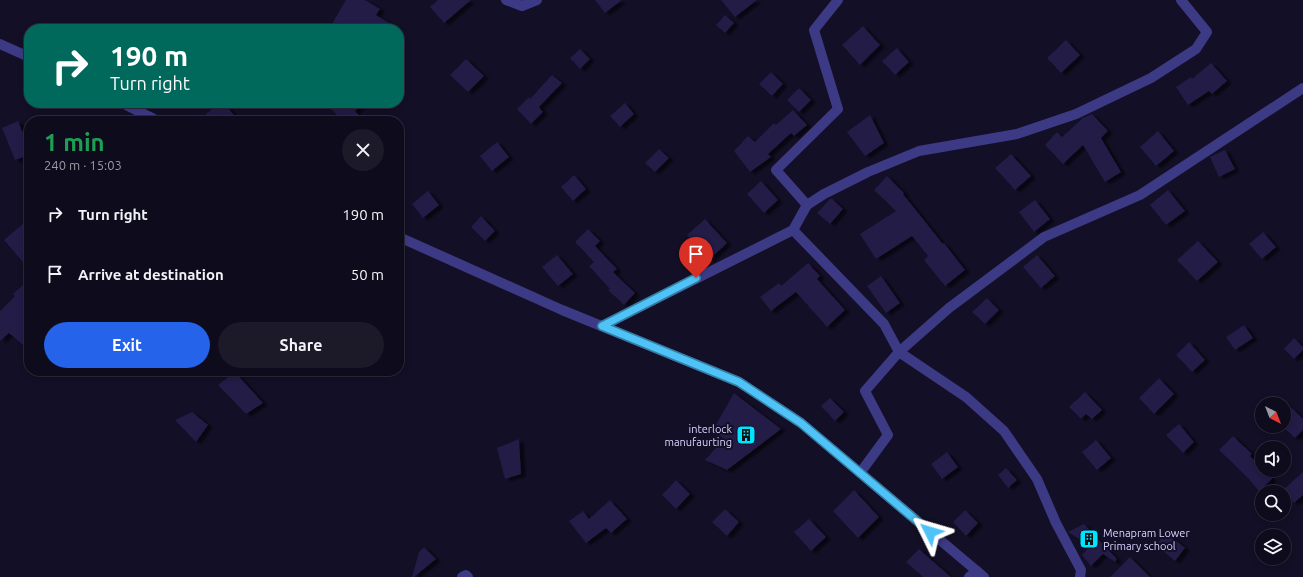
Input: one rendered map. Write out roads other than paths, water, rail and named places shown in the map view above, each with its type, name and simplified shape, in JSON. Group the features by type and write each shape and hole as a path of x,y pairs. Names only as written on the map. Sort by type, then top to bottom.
{"street":[{"path":"506,0 522,6 537,0"},
{"path":"807,205 776,170 838,110 814,30 838,0"},
{"path":"602,326 793,230 807,205 824,194 868,172 919,151 1017,134 1076,114 1150,78 1196,49 1207,32 1181,0"},
{"path":"0,44 24,55"},
{"path":"860,473 888,435 865,391 899,352 949,308 1044,237 1140,195 1303,88"},
{"path":"132,108 148,116"},
{"path":"793,230 884,324 899,352 966,397 1004,431 1037,479 1056,524 1081,570 1080,577"},
{"path":"404,239 555,307 739,382 801,423 976,575"},
{"path":"462,577 466,575 468,577"}],"place":[{"name":"interlock manufaurting","path":"746,435"},
{"name":"Menapram Lower Primary school","path":"1089,539"}]}
